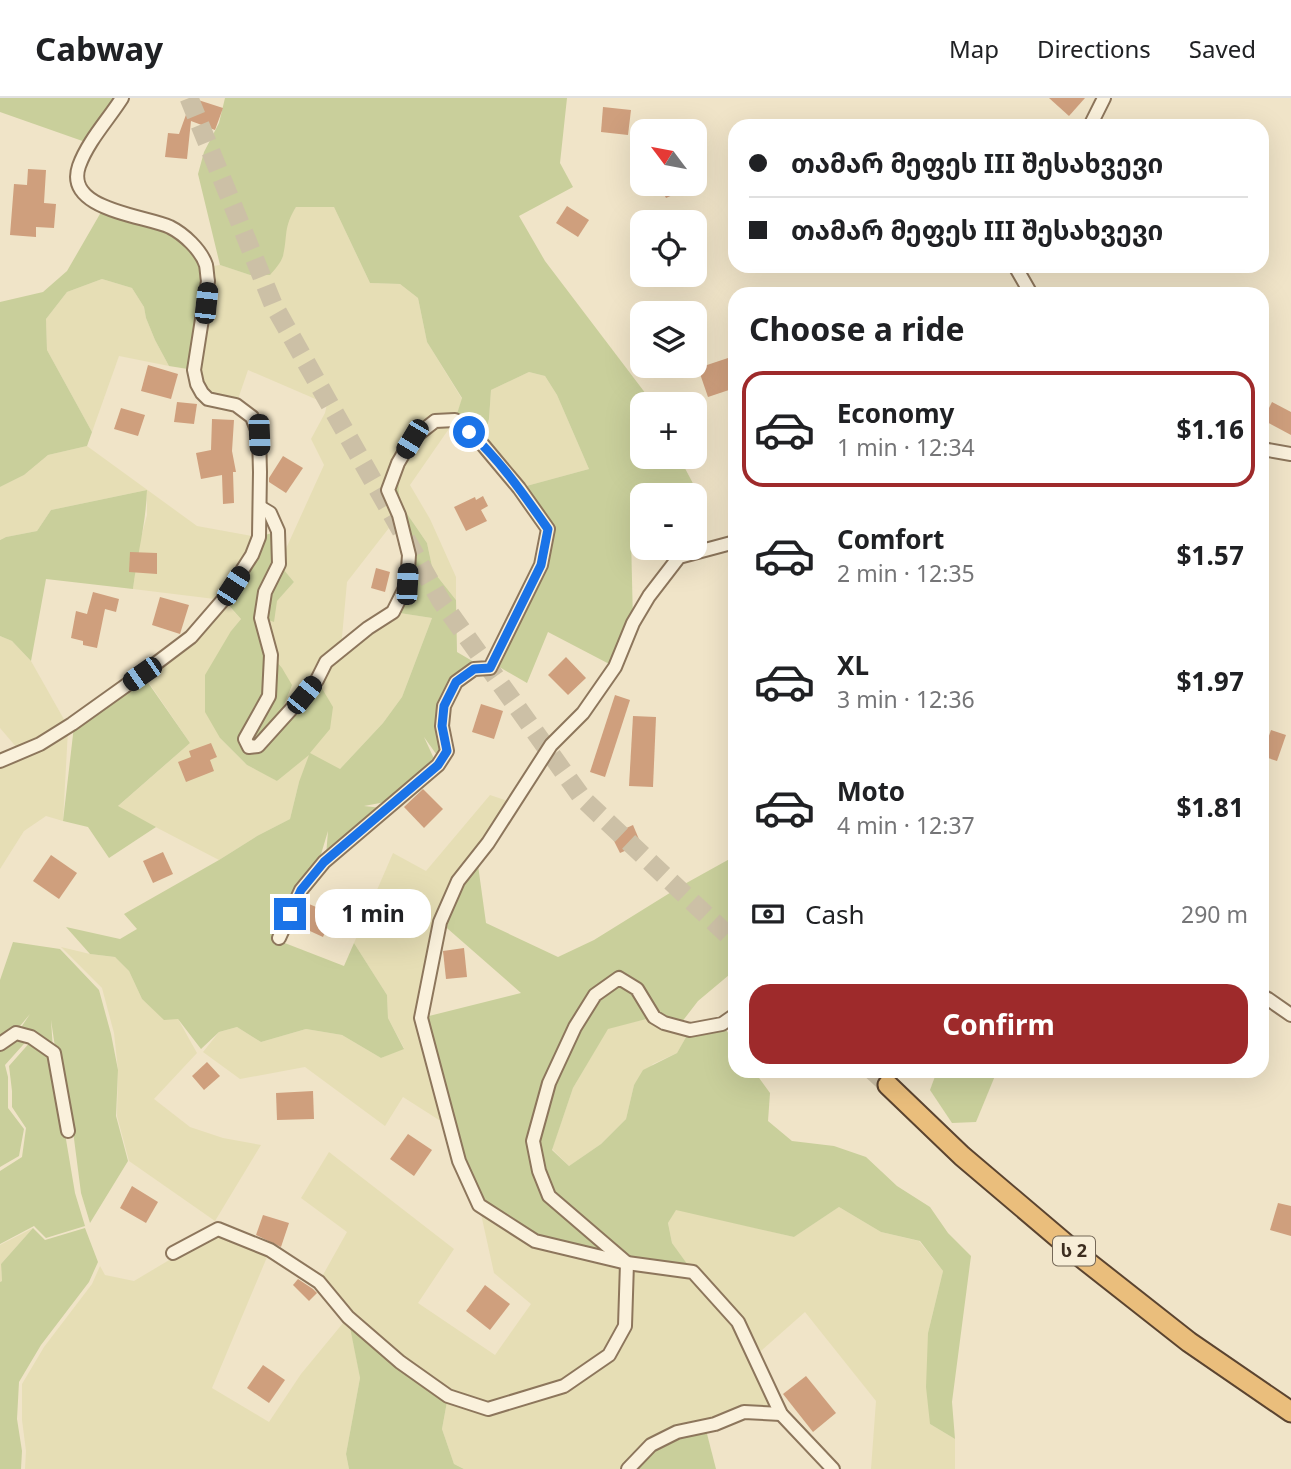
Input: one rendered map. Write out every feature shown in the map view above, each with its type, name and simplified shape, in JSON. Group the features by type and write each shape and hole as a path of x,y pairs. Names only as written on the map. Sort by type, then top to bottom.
{"highway":[{"name":"ს 2","path":"888,1085 962,1156 1081,1256 1189,1342 1291,1412"}],"street":[{"path":"0,761 40,744 72,724 191,637 223,600 252,555 259,537 259,435 252,417 236,405 208,399 197,384 194,370 208,281 202,258 191,243 169,227 104,206 87,198 78,185 78,169 85,152 122,98"},
{"path":"1094,119 1104,98"},
{"path":"260,507 270,513 278,531 279,564 265,592 261,618 271,655 269,696 245,739 249,747 258,746 274,729 317,680 326,662 368,628 393,612 407,584 409,555 399,515 388,489 398,463 412,439 435,421 455,420 483,445 519,488 548,529 541,565 490,668 474,669 456,682 444,706 442,726 447,751 438,765 324,862 301,890 279,938"},
{"path":"1269,450 1291,454"},
{"path":"728,544 679,556 649,596 615,667 583,713 551,744 488,843 458,881 440,922 421,1018 459,1161 480,1205 535,1241 627,1263 693,1272 738,1322 781,1414 833,1469"},
{"path":"627,1263 549,1196 539,1171 533,1140 549,1083 575,1027 595,995 620,978 637,989 654,1017 664,1023 690,1030 722,1024 728,1020"},
{"path":"1269,1000 1291,1015"},
{"path":"0,1044 16,1033 31,1037 54,1053 68,1131"},
{"path":"173,1252 218,1229 270,1250 319,1282 348,1317 400,1362 448,1396 488,1409 564,1385 609,1355 625,1326 627,1263"},
{"path":"628,1469 651,1445 677,1432 715,1424 744,1412 781,1414"}],"shaded area":[{"path":"296,207 334,207 370,283 400,284 418,298 427,342 462,399 455,420 410,485 430,519 456,577 456,600 433,571 427,543 399,502 398,466 399,515 347,582 341,648 393,612 432,618 402,697 383,723 340,769 299,782 290,819 219,860 117,807 190,743 143,674 223,600 241,619 231,631 220,738 247,765 278,781 271,655 261,618 294,582 279,564 324,465 311,439 327,404 248,370 236,405 208,399 197,384 206,267 220,265 250,275 282,259 288,219"},
{"path":"102,279 132,288 144,307 155,340 169,366 119,356 92,432 47,350 46,319 67,292"},
{"path":"529,372 545,376 557,395 589,469 519,488 483,445 489,419 491,390"},
{"path":"87,446 197,526 258,537 223,600 133,589 138,549 147,515 147,490 51,510 37,531 0,540 0,487 24,475 48,455"},
{"path":"0,636 12,641 31,661 66,723 39,741 18,749 0,728"},
{"path":"68,730 63,821 46,816 24,831 0,869 0,765"},
{"path":"490,795 514,803 440,922 421,1018 450,1127 403,1097 385,1126 305,1067 240,1079 203,1052 219,1032 237,1027 261,1042 306,1029 342,1035 381,1058 404,1048 388,1018 387,995 354,943 393,853 426,871"},
{"path":"61,947 115,957 129,971 142,999 164,1019 178,1019 197,1053 154,1099 190,1127 223,1138 261,1145 215,1221 129,1161 117,1116 118,1070 114,1033 102,988"},
{"path":"654,1017 690,1030 677,1053 653,1064 634,1085 626,1119 601,1144 569,1166 552,1149 573,1088 608,1028"},
{"path":"329,1152 454,1249 418,1303 495,1355 531,1304 494,1273 479,1205 692,1271 672,1243 668,1223 676,1209 794,1237 839,1207 881,1232 919,1241 943,1271 928,1333 930,1424 955,1439 955,1469 871,1469 876,1401 805,1312 754,1357 781,1414 744,1412 628,1469 464,1469 454,1464 442,1429 448,1396 349,1318 360,1378 346,1454 349,1469 25,1469 22,1384 44,1347 92,1284 100,1266 105,1275 134,1281 218,1231 270,1250 212,1388 269,1422 301,1374 348,1317 319,1282 347,1232 301,1198"},
{"path":"33,1228 1,1264 0,1282 0,1245"}],"green space":[{"path":"0,98 122,98 91,144 0,112"},
{"path":"225,98 567,98 560,163 573,187 519,216 545,261 630,373 630,378 634,378 644,392 630,392 630,469 685,469 693,483 630,483 633,623 615,667 548,632 527,683 496,665 541,565 548,529 519,488 589,469 557,395 545,376 529,372 491,390 489,419 483,445 455,420 462,398 427,342 418,298 400,284 370,283 334,207 296,207 287,226 282,259 270,275 250,275 220,265 198,174 204,152 219,123"},
{"path":"104,207 169,227 206,267 194,370 169,366 155,340 144,307 132,288 102,279 67,292 46,319 47,350 92,432 87,446 48,455 24,475 0,487 0,302 43,292 67,271"},
{"path":"398,463 399,502 427,543 433,571 456,600 457,652 479,665 442,706 445,751 439,758 424,737 436,763 391,801 364,806 382,808 326,856 328,831 319,861 277,940 344,966 354,943 387,995 388,1018 404,1049 381,1058 342,1035 306,1029 261,1042 237,1027 219,1032 201,1049 178,1019 164,1020 142,999 129,971 115,957 90,954 66,927 120,939 137,929 124,914 290,819 309,755 277,781 247,765 220,738 205,712 205,675 241,619 224,600 259,537 278,531 279,564 294,582 277,601 274,622 262,618 271,655 292,685 275,727 317,680 333,707 330,729 310,753 340,769 383,723 402,697 432,618 393,612 409,555 388,490"},
{"path":"147,490 133,589 46,579 31,661 12,641 0,636 0,540 37,531 51,510"},
{"path":"142,674 190,743 118,806 156,827 109,858 88,827 63,821 74,726"},
{"path":"477,858 486,923 558,957 594,940 728,860 728,976 698,1001 678,1027 654,1017 608,1029 573,1088 552,1150 569,1166 601,1144 626,1119 634,1085 643,1070 677,1053 690,1030 722,1024 728,1033 728,1078 759,1078 770,1093 768,1121 792,1141 834,1146 866,1157 897,1186 930,1207 948,1233 971,1256 952,1402 955,1439 930,1424 926,1387 928,1333 943,1271 920,1241 881,1232 839,1207 794,1237 676,1210 668,1223 672,1243 693,1272 535,1241 479,1204 459,1161 421,1018 521,993 440,922"},
{"path":"13,942 60,949 99,990 118,1070 116,1116 128,1161 90,1223 81,1193 73,1131 51,1020 53,1050 31,1036 5,1065 8,1077 8,1108 24,1129 19,1156 0,1167 0,1046 16,1035 30,1014 15,1032 0,1042 0,980"},
{"path":"32,1040 52,1056 75,1193 85,1226 46,1238 34,1226 0,1244 0,1171 22,1157 26,1128 12,1107 9,1066"},
{"path":"934,1078 994,1078 976,1122 952,1123 930,1090"},
{"path":"33,1228 45,1240 85,1228 98,1262 89,1282 41,1345 19,1382 17,1419 22,1451 21,1469 0,1469 1,1264"},
{"path":"348,1317 448,1396 442,1429 454,1464 464,1469 349,1469 346,1454 360,1378"},
{"path":"705,1426 716,1469 628,1469 651,1445"}],"building":[{"path":"192,98 223,108 215,130 191,121 187,159 165,157 168,133 179,134"},
{"path":"1049,98 1085,98 1069,116"},
{"path":"603,107 631,110 628,135 601,132"},
{"path":"28,169 46,170 44,203 56,204 54,228 36,227 36,237 10,235 14,184 27,185"},
{"path":"567,206 589,220 578,237 556,223"},
{"path":"728,358 728,390 708,397 701,378 707,378 707,365"},
{"path":"148,365 178,374 171,399 141,391"},
{"path":"177,402 197,404 194,424 174,422"},
{"path":"1272,402 1291,412 1291,435 1269,423 1269,408"},
{"path":"121,408 145,415 138,436 114,429"},
{"path":"212,419 234,420 234,503 223,504 222,475 201,479 196,453 211,450"},
{"path":"283,456 303,468 286,493 269,482"},
{"path":"483,496 488,506 481,510 487,521 466,531 454,507"},
{"path":"130,552 157,553 157,574 129,572"},
{"path":"376,568 390,572 385,592 371,588"},
{"path":"93,592 119,599 116,612 105,609 97,648 83,645 83,641 71,638 76,611 87,614"},
{"path":"160,597 189,605 180,634 152,625"},
{"path":"566,657 586,678 568,695 548,675"},
{"path":"615,695 630,700 605,777 590,772"},
{"path":"481,704 503,711 494,739 472,732"},
{"path":"633,716 656,717 653,787 629,786"},
{"path":"1271,730 1286,735 1277,761 1269,758"},
{"path":"211,743 217,757 210,760 214,771 186,782 178,762 191,757 189,751"},
{"path":"423,789 443,809 424,828 404,807"},
{"path":"633,825 641,844 620,853 611,835"},
{"path":"163,852 173,874 153,883 143,861"},
{"path":"51,855 77,873 59,899 33,881"},
{"path":"309,904 333,914 323,937 299,926"},
{"path":"464,948 467,977 446,979 443,951"},
{"path":"207,1062 220,1076 204,1090 192,1076"},
{"path":"313,1091 314,1119 277,1120 276,1093"},
{"path":"408,1134 432,1150 414,1176 390,1159"},
{"path":"132,1186 158,1202 146,1223 120,1208"},
{"path":"1278,1203 1291,1206 1291,1236 1270,1230"},
{"path":"263,1215 289,1223 281,1247 256,1235"},
{"path":"298,1279 317,1293 309,1301 293,1285"},
{"path":"485,1285 510,1304 490,1330 466,1311"},
{"path":"263,1365 285,1380 269,1403 247,1388"},
{"path":"806,1376 836,1413 813,1432 783,1394"}],"tunnel":[{"path":"189,98 273,304 441,601 583,799 728,935"},
{"path":"880,1078 888,1085"}],"route":[{"path":"290,914 301,890 324,862 438,765 447,751 442,726 444,706 456,682 474,669 490,668 541,565 548,529 519,488 469,432"}]}
